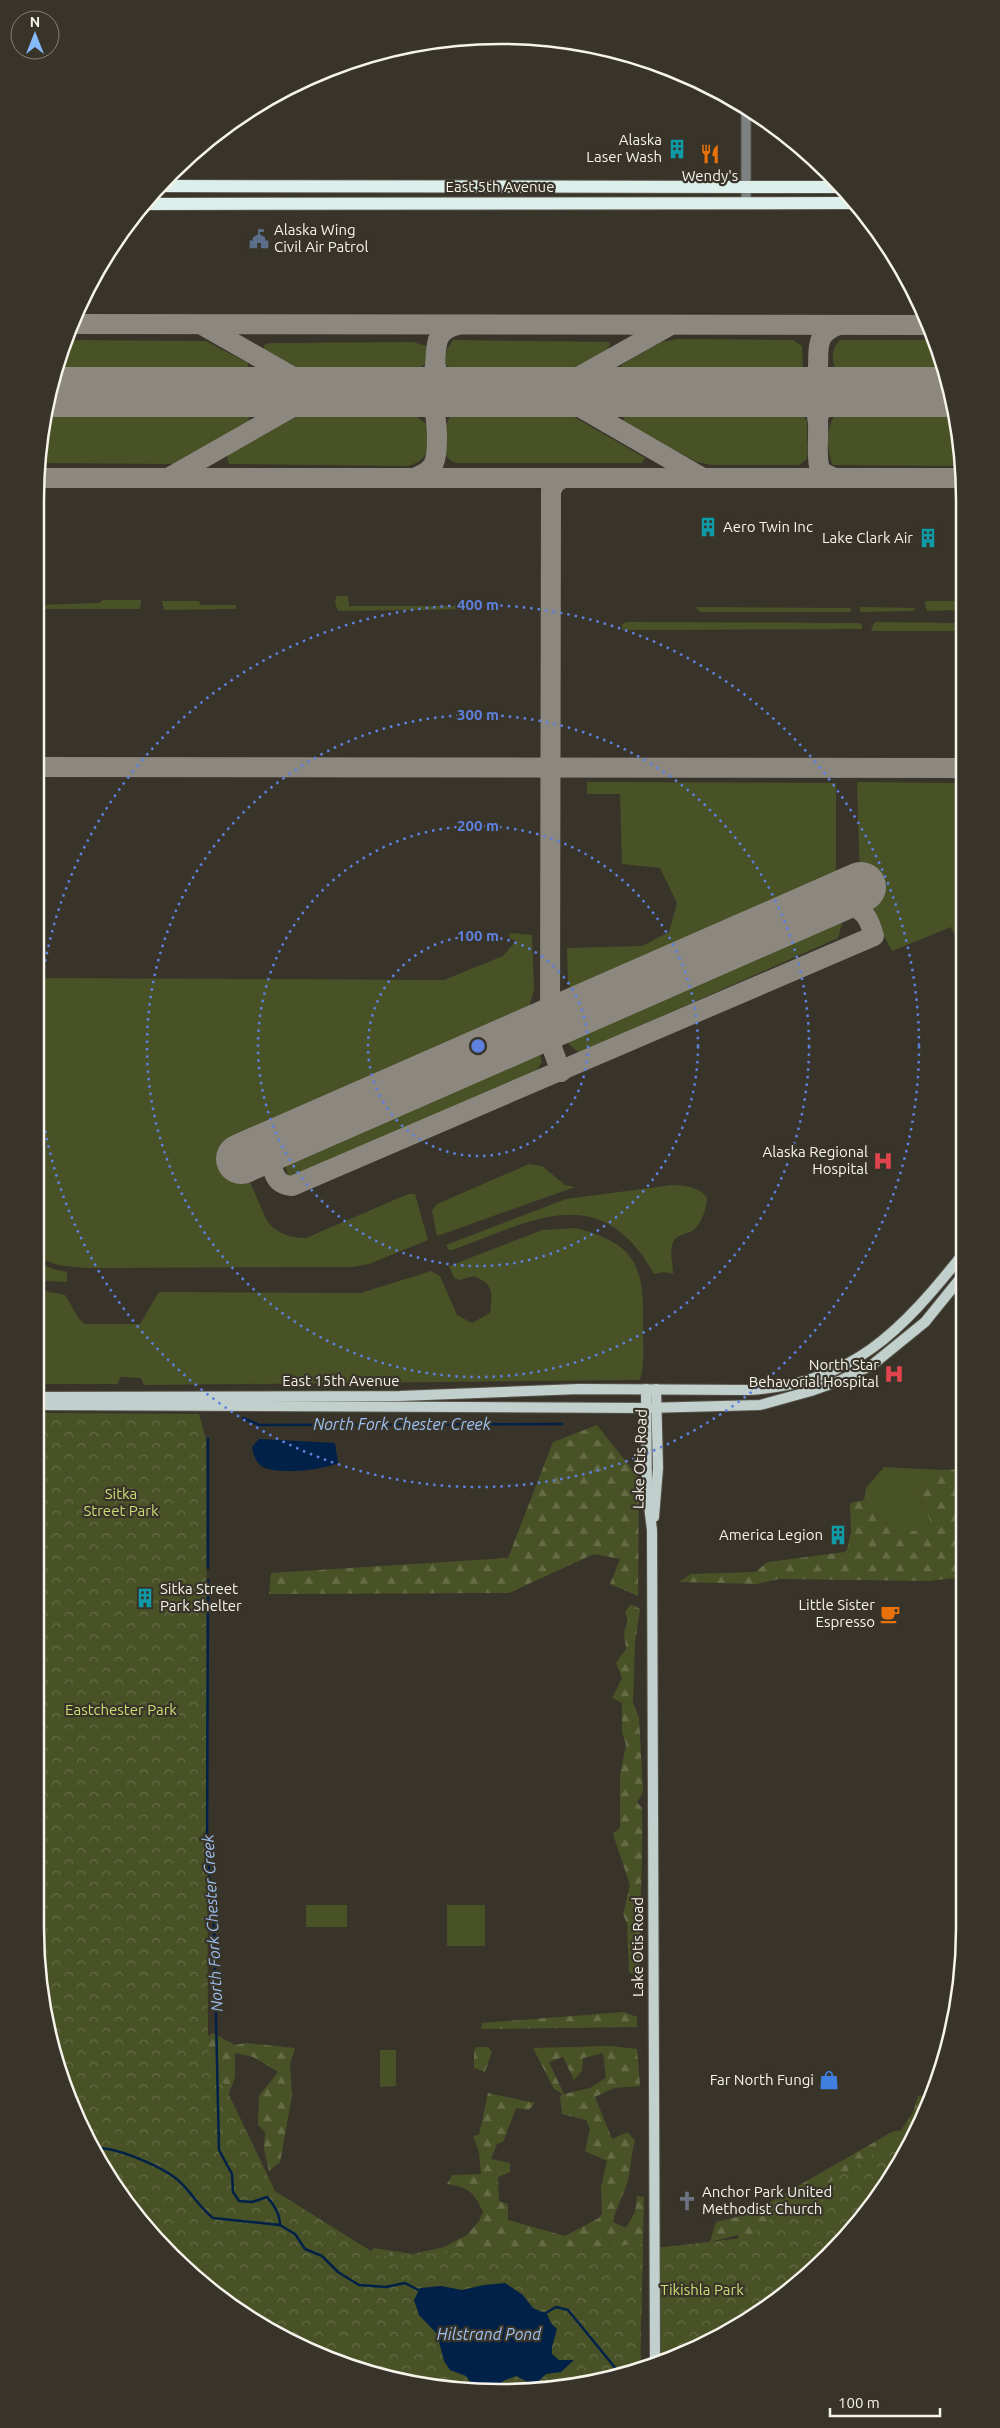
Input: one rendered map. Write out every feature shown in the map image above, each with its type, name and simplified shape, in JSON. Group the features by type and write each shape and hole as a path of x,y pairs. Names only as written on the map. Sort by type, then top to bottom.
{"highway":[{"name":"East 5th Avenue","path":"169,186 832,187"},
{"name":"East 5th Avenue","path":"153,204 846,203"}],"main road":[{"name":"East 15th Avenue","path":"44,1397 429,1396 570,1390 762,1390 796,1384 832,1372 866,1353 898,1330 922,1305 956,1263"},
{"name":"East 15th Avenue","path":"44,1405 646,1408 760,1405 804,1394 839,1381 872,1365 908,1338 935,1311 956,1284"},
{"name":"Lake Otis Road","path":"651,1389 658,1407 658,1468 652,1530 653,2228 655,2357"},
{"name":"Lake Otis Road","path":"651,1389 646,1408 647,1490 652,1530"}],"street":[{"path":"746,117 746,203"}],"green space":[{"path":"678,339 793,340 802,346 803,368 796,372 623,369 621,365 661,342"},
{"path":"73,340 206,341 248,363 248,371 63,370"},
{"path":"453,340 609,342 610,345 606,351 565,372 454,371 445,364 447,349"},
{"path":"840,340 927,340 938,371 844,373 836,370 833,362 835,347"},
{"path":"413,342 426,346 427,362 416,371 301,371 263,351 265,344 273,343"},
{"path":"839,411 947,412 955,466 833,465 830,459 828,436 831,422"},
{"path":"53,413 245,414 249,416 249,421 189,459 175,464 46,463"},
{"path":"304,413 414,415 428,425 427,451 421,460 408,466 229,464 227,459 229,452"},
{"path":"452,414 569,414 645,458 642,463 456,463 446,455 443,441 446,426"},
{"path":"624,414 802,414 807,421 807,459 799,465 712,465 697,462 623,423"},
{"path":"336,596 348,596 349,606 478,606 479,609 338,611 335,603"},
{"path":"103,600 141,600 140,609 44,609 44,605 99,603"},
{"path":"162,601 199,601 200,605 236,605 236,609 164,610"},
{"path":"926,601 956,601 956,610 927,611"},
{"path":"859,607 916,608 913,611 861,612"},
{"path":"696,608 851,608 851,610 850,612 700,612"},
{"path":"627,622 858,623 862,625 862,629 622,630 622,624"},
{"path":"874,623 956,623 956,631 871,631"},
{"path":"587,782 836,783 836,880 586,992 572,988 568,984 567,948 642,946 669,932 677,903 660,868 622,864 620,794 587,794"},
{"path":"857,782 956,783 956,938 951,927 892,951 864,898 860,880"},
{"path":"837,918 843,920 838,938 579,1053 569,1044 568,1035 573,1028 821,919"},
{"path":"510,933 532,935 534,990 528,1010 517,1018 234,1145 266,1219 269,1224 283,1234 306,1238 408,1194 415,1194 428,1240 369,1264 353,1267 88,1268 54,1264 44,1260 44,978 444,980 503,956 516,941 509,938"},
{"path":"527,1048 536,1050 540,1056 542,1062 536,1071 302,1178 288,1176 285,1164 290,1157"},
{"path":"529,1164 542,1166 565,1185 575,1187 437,1236 432,1211 437,1204"},
{"path":"672,1185 696,1189 707,1198 704,1213 697,1227 678,1237 673,1242 671,1254 673,1274 664,1272 654,1274 633,1244 611,1226 588,1217 563,1215 537,1220 452,1250 449,1250 446,1245 566,1199"},
{"path":"576,1228 596,1234 624,1250 633,1260 642,1288 643,1305 643,1360 640,1380 144,1385 141,1378 120,1377 118,1384 44,1384 44,1291 65,1295 79,1319 85,1324 140,1324 159,1292 361,1293 431,1271 440,1276 457,1315 472,1323 490,1313 491,1290 486,1283 474,1276 459,1280 454,1278 449,1266 542,1230"},
{"path":"44,1265 67,1272 67,1282 45,1281"},
{"name":"Eastchester Park","path":"44,1413 199,1414 206,1439 208,2051 275,2191 379,2256 643,2244 640,2362 618,2369 560,2380 500,2384 470,2383 440,2380 382,2369 325,2350 298,2337 272,2323 222,2290 177,2251 138,2206 105,2156 78,2103 59,2046 48,1988 44,1928"},
{"path":"597,1425 639,1478 638,1596 610,1584 620,1559 594,1554 509,1593 269,1594 271,1573 508,1558 553,1442"},
{"path":"884,1467 941,1470 932,1481 918,1491 930,1521 921,1531 894,1531 864,1500 866,1488"},
{"path":"956,1469 956,1578 929,1581 779,1579 757,1584 679,1582 691,1574 755,1572 768,1562 845,1552 851,1532 850,1503 864,1500 894,1531 921,1531 930,1521 918,1491 932,1481 941,1470"},
{"path":"631,1604 640,1609 635,1643 633,1703 639,1717 643,1792 637,1802 642,1808 640,1979 629,1972 627,1923 623,1915 630,1885 613,1834 620,1827 620,1775 626,1745 622,1731 622,1703 612,1698 622,1678 616,1663 626,1649 624,1633 628,1619 625,1612"},
{"path":"306,1905 347,1905 347,1927 306,1927"},
{"path":"447,1905 485,1905 485,1946 447,1946"},
{"path":"624,2012 637,2017 637,2027 481,2029 482,2023"},
{"path":"213,2033 235,2045 246,2043 295,2048 290,2064 292,2096 280,2162 269,2171 264,2149 265,2132 258,2125 259,2096 278,2072 253,2057 235,2053 235,2077 227,2098 69,2079 57,2034 208,2036"},
{"path":"610,2046 637,2049 640,2086 614,2088 595,2097 612,2139 628,2132 635,2141 628,2180 613,2222 626,2228 635,2212 637,2196 644,2197 640,2362 631,2365 366,2257 374,2248 413,2254 444,2247 467,2235 479,2221 483,2212 473,2195 466,2189 447,2184 452,2175 481,2174 479,2152 473,2136 479,2135 488,2093 535,2103 529,2110 516,2108 503,2142 497,2144 491,2159 510,2163 510,2172 498,2177 499,2201 508,2204 508,2220 565,2236 599,2218 602,2213 601,2187 607,2161 585,2151 590,2129 586,2120 562,2114 560,2096 563,2094 554,2089 533,2048","holes":["603,2053 606,2078 590,2088 564,2094 549,2062 563,2057 574,2080 582,2071 583,2058"]},
{"path":"476,2047 488,2047 492,2052 485,2072 474,2068 474,2051"},
{"path":"380,2050 396,2050 396,2086 380,2087"},
{"path":"925,2095 895,2156 862,2206 847,2225 741,2251 738,2235 710,2242 716,2222 749,2214 892,2132 908,2129 918,2096"},
{"name":"Tikishla Park","path":"919,2108 895,2156 879,2181 862,2206 823,2251 778,2290 728,2323 675,2350 656,2357 655,2248 751,2237 776,2214 845,2173 896,2138 911,2115"}],"water":[{"path":"259,1439 335,1443 338,1463 322,1468 301,1471 280,1471 263,1467 257,1461 252,1447"},
{"name":"Hilstrand Pond","path":"505,2283 523,2295 533,2308 547,2314 551,2323 557,2329 552,2354 559,2360 574,2360 561,2372 546,2374 539,2381 530,2383 516,2376 499,2384 471,2383 466,2376 450,2370 444,2361 437,2334 419,2315 414,2300 420,2288 441,2286 462,2290"}],"waterway":[{"name":"North Fork Chester Creek","path":"243,1418 259,1425 562,1424"},
{"name":"North Fork Chester Creek","path":"208,1439 208,1568"},
{"name":"North Fork Chester Creek","path":"208,1580 207,1847 214,1928 219,2150 232,2174 233,2192 239,2201 252,2202 267,2197 276,2210 280,2225"},
{"path":"101,2148 139,2159 174,2177 213,2218 280,2225 295,2234 305,2249 322,2256 338,2272 359,2285 386,2287 405,2283 422,2292"},
{"path":"544,2314 556,2307 568,2310 616,2369"}],"taxiway":[{"path":"78,324 922,325"},
{"path":"411,392 424,386 432,377 439,337 446,330 458,325"},
{"path":"789,392 808,386 814,379 822,337 828,330 839,325"},
{"path":"204,326 307,385 330,391"},
{"path":"540,392 564,385 669,326"},
{"path":"436,367 440,377 446,384 464,392"},
{"path":"170,477 305,400 332,392"},
{"path":"411,392 419,395 431,404 435,416 437,434 433,465 427,471 414,478"},
{"path":"540,392 566,399 701,477"},
{"path":"789,392 811,403 816,411 819,466 822,472 834,478"},
{"path":"818,417 826,400 843,392"},
{"path":"45,478 955,478"},
{"path":"561,1072 551,1045 550,1023 551,491 555,483 563,478"},
{"path":"44,767 956,768"},
{"path":"306,1131 282,1147 274,1159 274,1173 283,1184 292,1186 874,936 865,915 852,907 844,905 828,906 804,911"}],"runway":[{"path":"57,392 943,392"},
{"path":"241,1159 861,887"}],"place":[{"name":"Alaska Laser Wash","path":"677,149"},
{"name":"Wendy's","path":"710,154"},
{"name":"Alaska Wing Civil Air Patrol","path":"259,239"},
{"name":"Aero Twin Inc","path":"708,527"},
{"name":"Lake Clark Air","path":"928,538"},
{"name":"Alaska Regional Hospital","path":"883,1161"},
{"name":"North Star Behavorial Hospital","path":"894,1374"},
{"name":"America Legion","path":"838,1535"},
{"name":"Sitka Street Park Shelter","path":"145,1598"},
{"name":"Little Sister Espresso","path":"890,1614"},
{"name":"Far North Fungi","path":"829,2080"},
{"name":"Anchor Park United Methodist Church","path":"687,2201"}],"park label":[{"name":"Sitka Street Park","path":"121,1502"}]}
